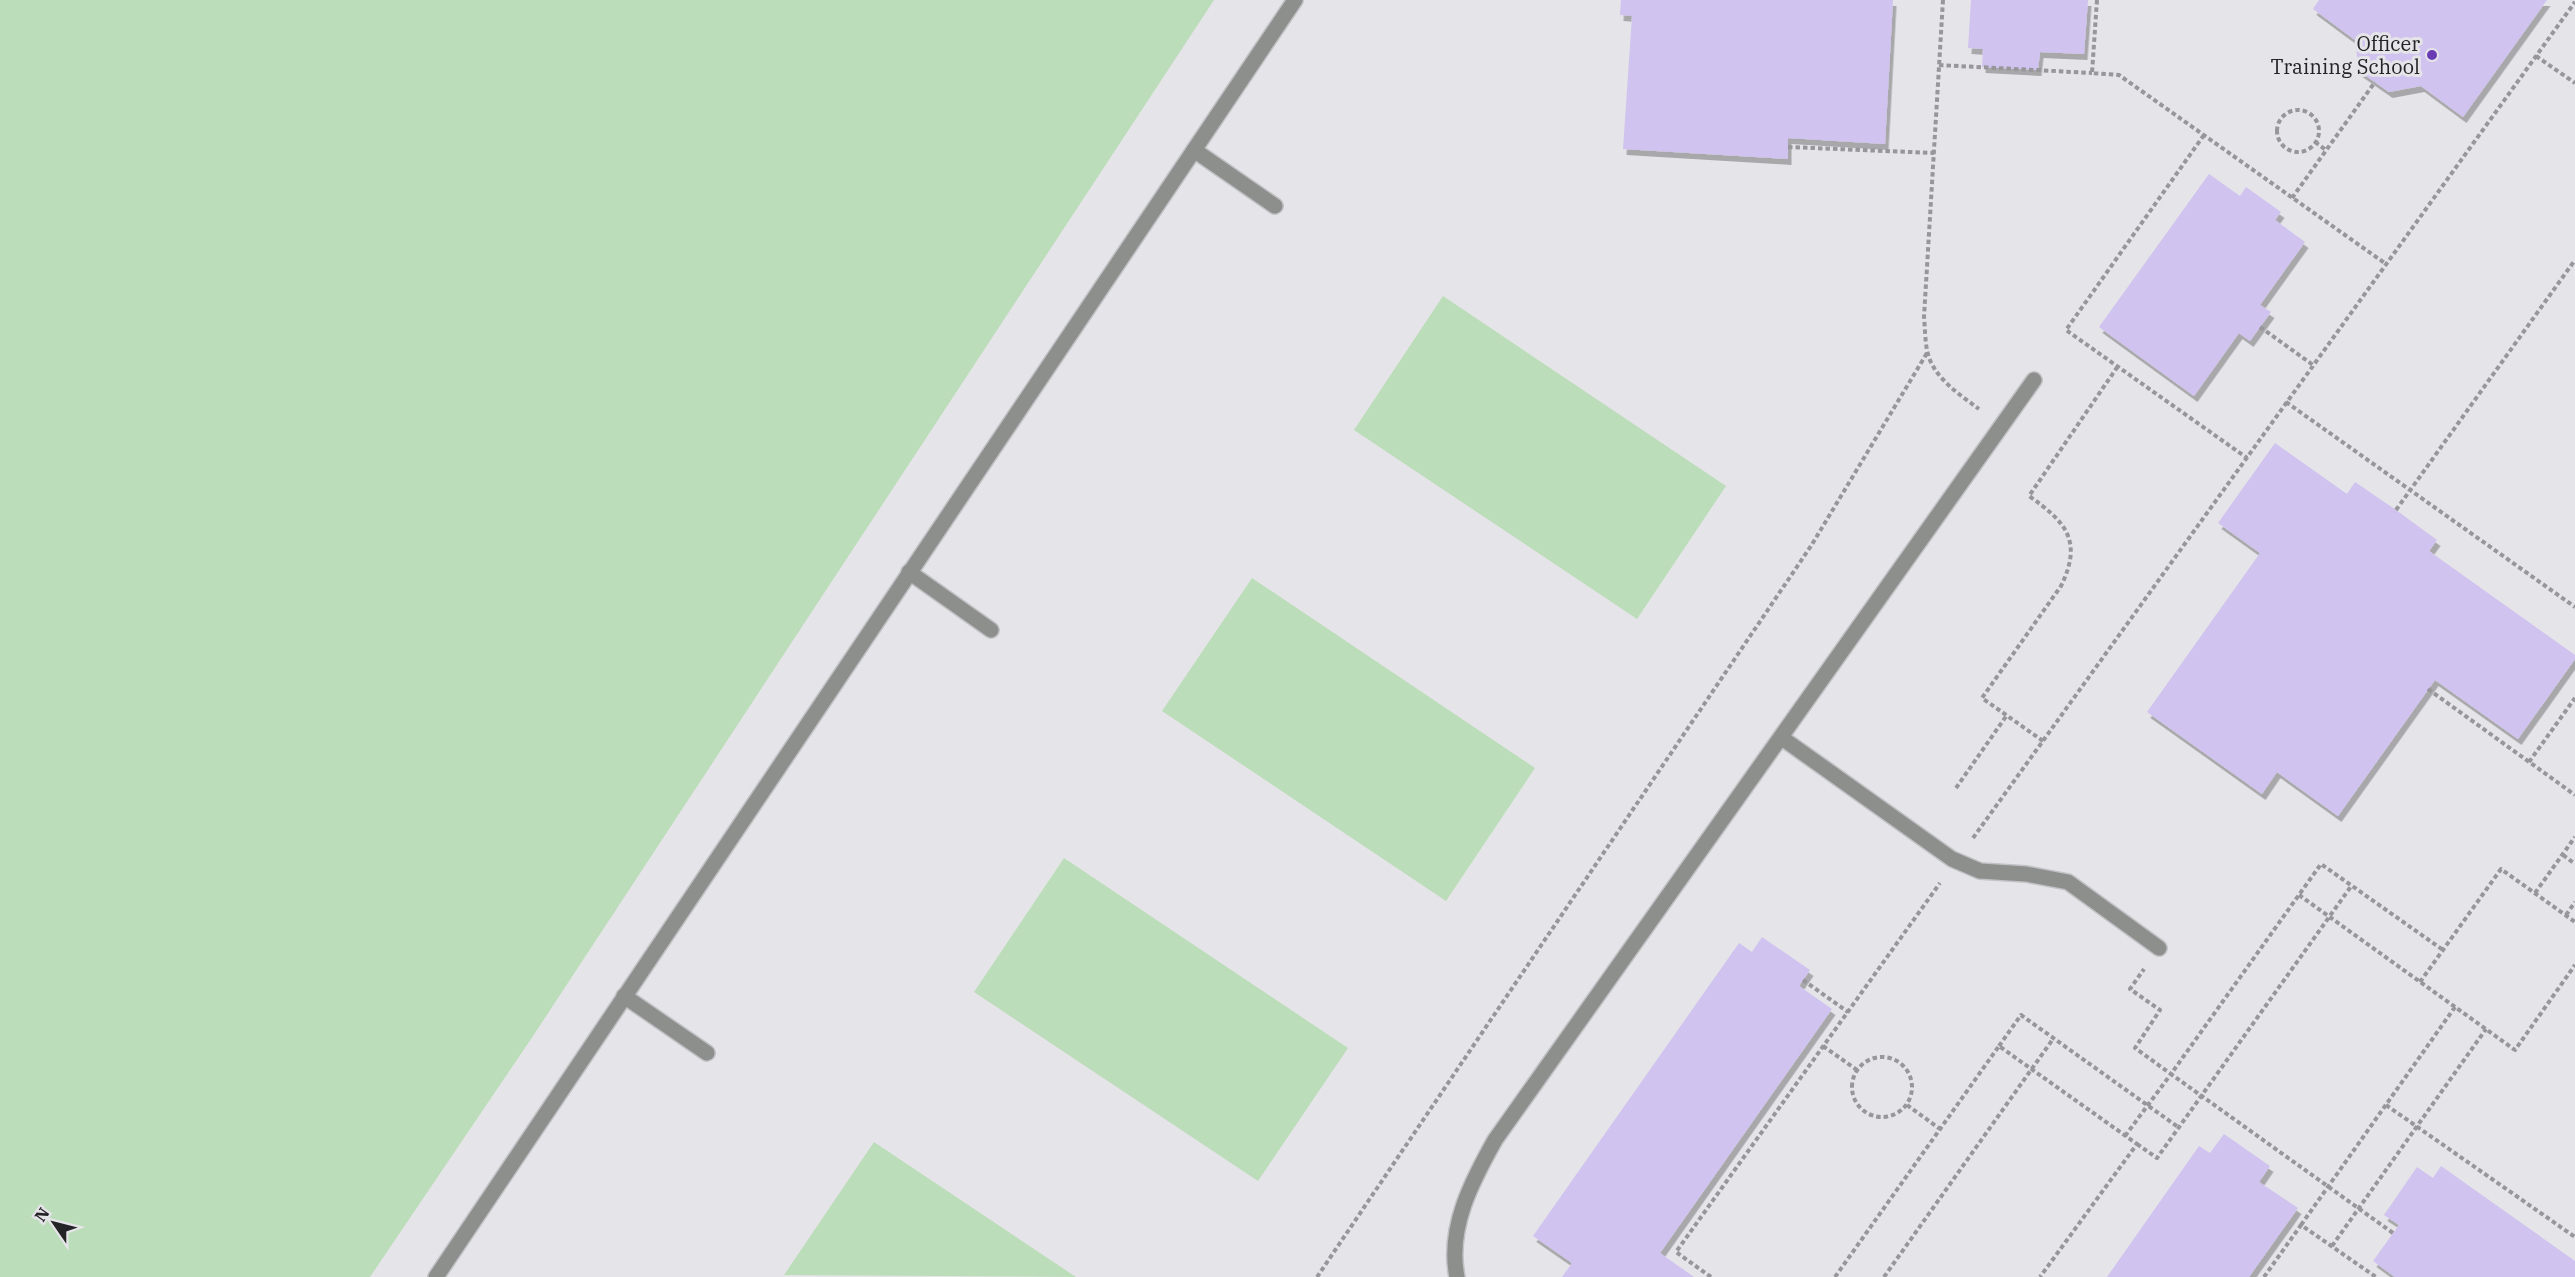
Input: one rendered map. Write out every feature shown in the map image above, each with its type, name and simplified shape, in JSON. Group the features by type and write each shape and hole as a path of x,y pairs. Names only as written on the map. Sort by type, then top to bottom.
{"street":[{"path":"436,1277 1295,0"},
{"path":"1194,150 1275,206"},
{"path":"1457,1277 1458,1225 1471,1183 1495,1140 2034,380"},
{"path":"909,572 991,630"},
{"path":"1782,738 1956,861 1980,871 2026,874 2068,882 2159,948"},
{"path":"624,996 707,1053"}],"path":[{"path":"1943,0 1924,317 1927,353 1938,374 1955,391 2002,425"},
{"path":"2092,73 2097,0"},
{"path":"1711,1277 1676,1252 2575,2"},
{"path":"2536,56 2575,83"},
{"path":"1939,65 2119,75 2386,264"},
{"path":"2292,198 2375,82"},
{"path":"2292,110 2306,112 2312,116 2319,128 2315,142 2305,150 2292,151 2286,148 2278,138 2278,124 2292,110"},
{"path":"2204,135 2066,330 2247,458"},
{"path":"2315,142 2326,150"},
{"path":"1788,147 1934,153"},
{"path":"2396,510 2575,260"},
{"path":"2260,327 2313,365"},
{"path":"1317,1277 1811,546 1927,353"},
{"path":"2043,741 1982,698 2061,586 2070,568 2072,552 2069,536 2062,523 2053,513 2029,496 2118,366"},
{"path":"2286,402 2574,604"},
{"path":"2428,689 2575,795"},
{"path":"2529,762 2575,698"},
{"path":"1956,788 2007,715"},
{"path":"2535,893 2575,837"},
{"path":"2563,855 2575,864"},
{"path":"2125,1136 2321,864 2443,950"},
{"path":"2420,982 2500,869 2575,922"},
{"path":"1999,1047 2157,1158 2352,885"},
{"path":"2299,895 2515,1050 2575,965"},
{"path":"2566,915 2575,902"},
{"path":"2159,948 2130,990 2160,1010 2135,1048 2393,1233"},
{"path":"1803,980 1848,1012"},
{"path":"2264,1277 2455,1007"},
{"path":"1835,1277 2021,1015 2178,1127"},
{"path":"2332,1246 2486,1029"},
{"path":"1884,1277 2053,1038"},
{"path":"1823,1046 1857,1070"},
{"path":"1874,1058 1895,1059 1904,1065 1913,1084 1907,1105 1892,1116 1873,1117 1864,1113 1853,1097 1853,1078 1857,1070 1865,1062 1874,1058"},
{"path":"1907,1105 1940,1129"},
{"path":"2386,1105 2575,1237"},
{"path":"2040,1277 2137,1144"},
{"path":"2301,1225 2376,1277"}],"green space":[{"path":"0,0 1214,0 533,1036 370,1277 0,1277"},
{"path":"1443,296 1726,486 1637,619 1354,430"},
{"path":"1252,578 1535,768 1446,901 1162,711"},
{"path":"1064,858 1348,1048 1258,1181 974,992"},
{"path":"874,1142 1076,1277 784,1275"}],"building":[{"path":"1621,0 1893,0 1885,144 1788,138 1788,159 1623,149 1632,16 1620,15"},
{"path":"1971,0 2088,0 2084,54 2040,52 2038,70 1982,67 1983,49 1968,48"},
{"name":"Officer Training School","path":"2319,0 2547,0 2463,117 2421,86 2389,92 2359,71 2355,40 2313,9"},
{"path":"2209,174 2240,196 2246,187 2281,212 2275,220 2305,242 2260,305 2271,312 2250,341 2239,333 2194,396 2099,327"},
{"path":"2275,443 2347,494 2355,482 2396,510 2437,540 2429,551 2575,655 2575,659 2518,739 2435,680 2338,816 2277,772 2262,794 2147,712 2260,553 2218,523"},
{"path":"1762,937 1810,970 1799,986 1832,1009 1660,1253 1694,1277 1562,1277 1572,1263 1533,1236 1739,943 1752,952"},
{"path":"2224,1134 2270,1166 2259,1182 2298,1208 2249,1277 2107,1277 2199,1146 2210,1153"},
{"path":"2441,1166 2575,1261 2575,1277 2395,1277 2373,1261 2399,1225 2384,1215 2417,1167 2433,1178"}],"place":[{"name":"Officer Training School","path":"2432,55"}]}
